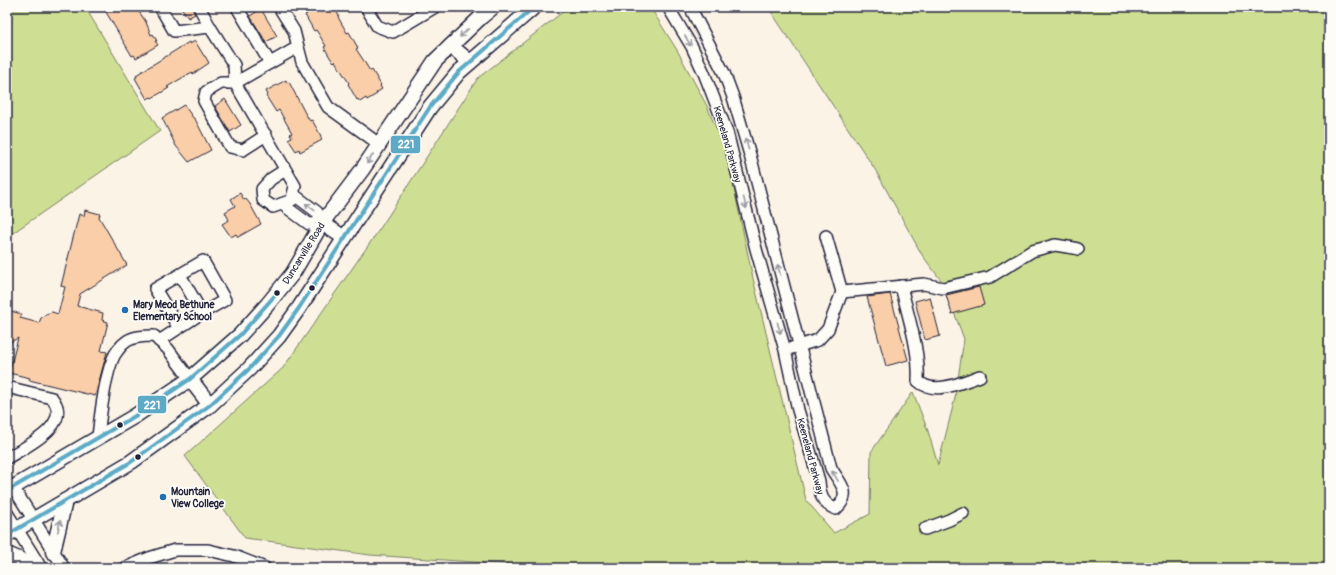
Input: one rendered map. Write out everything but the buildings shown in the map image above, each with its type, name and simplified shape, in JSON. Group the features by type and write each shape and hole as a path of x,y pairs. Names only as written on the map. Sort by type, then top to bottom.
{"main road":[{"name":"Duncanville Road","path":"10,489 134,416 190,379 240,335 293,273 322,223 362,170 435,61 493,7"},
{"path":"12,532 131,462 210,405 249,369 279,336 299,308 343,237 378,187 430,107 459,72 534,7"},
{"path":"451,46 470,62"},
{"path":"322,223 343,237"},
{"path":"190,379 210,405"},
{"path":"54,552 65,500"},
{"path":"7,554 28,563 34,568"}],"street":[{"path":"160,7 174,31 210,27"},
{"path":"199,7 234,65 235,83 295,186 292,200 273,207 263,200 262,189 271,180 285,170"},
{"path":"242,7 238,9 270,63"},
{"path":"278,7 294,32 302,62 328,107 380,144"},
{"path":"366,7 377,26 392,32 435,7"},
{"name":"Keeneland Parkway","path":"668,7 692,47 704,73 726,132 756,249 785,350 798,410 819,481 822,499 828,505 836,509 842,503 845,494 844,488 831,468 750,155 733,97 724,73 690,7"},
{"path":"266,135 243,150 230,147 204,101 206,92 221,83 235,83 298,46"},
{"path":"282,204 309,224 322,223 317,212 293,194"},
{"path":"785,350 818,340 828,329 842,292 826,236"},
{"path":"842,292 924,284 942,288 990,277 1032,250 1055,245 1078,249"},
{"path":"157,339 177,326 225,300 203,262 155,289 177,326"},
{"path":"180,275 202,313"},
{"path":"901,286 914,338 919,372 918,381 922,385 932,388 948,386 980,376"},
{"path":"98,437 102,402 111,365 117,350 128,340 144,336 157,339 168,349 190,379"},
{"path":"7,387 52,398 56,403 57,415 50,429 41,437 7,458"},
{"path":"10,489 33,520 64,568"},
{"path":"7,513 12,532 41,568"},
{"path":"925,529 963,513"},
{"path":"125,568 149,558 176,550 208,550 234,556 265,568"}],"green space":[{"path":"7,7 85,7 160,131 7,237"},
{"path":"569,7 650,7 677,50 707,106 727,155 752,274 806,500 834,533 870,514 871,452 913,392 928,431 938,465 955,398 964,339 943,283 922,255 876,171 768,7 1329,7 1329,568 520,568 517,565 370,555 245,538 185,456 283,368 381,227 478,78"}],"transit line":[{"name":"221","path":"7,535 131,462 210,405 249,369 279,336 299,308 430,107 459,72 534,7"},
{"name":"221","path":"7,491 135,416 190,379 240,335 277,293"}],"place":[{"name":"Mary Meod Bethune Elementary School","path":"125,310"},
{"name":"Mountain View College","path":"163,497"}]}
